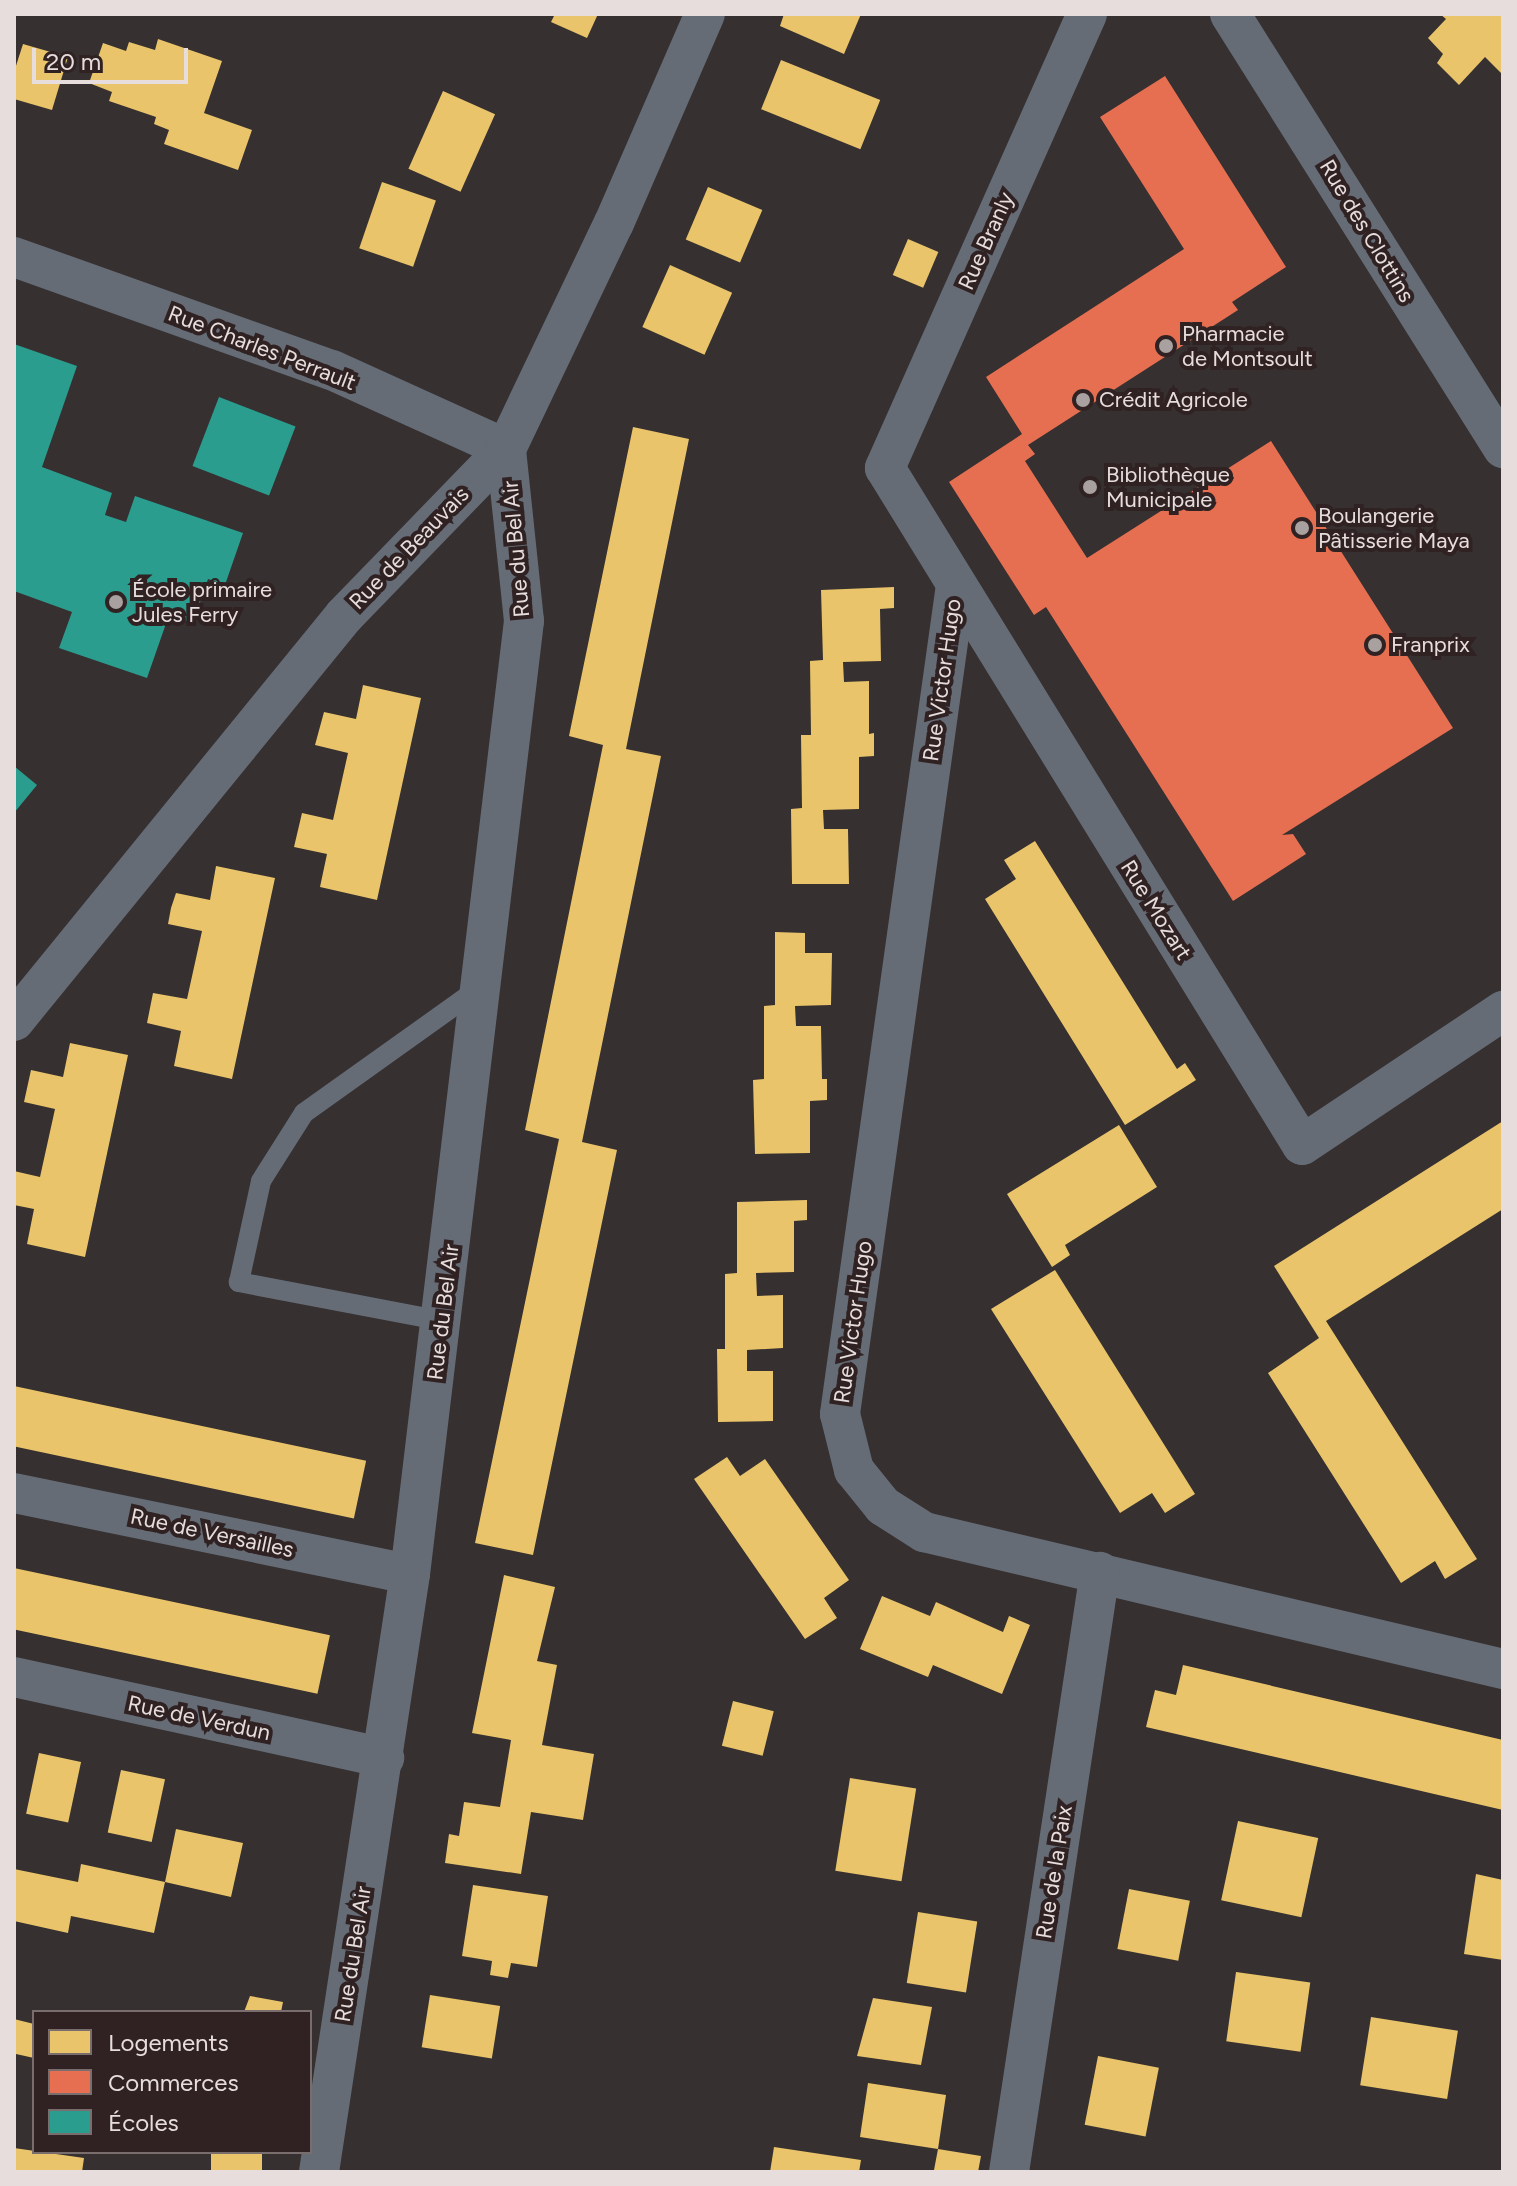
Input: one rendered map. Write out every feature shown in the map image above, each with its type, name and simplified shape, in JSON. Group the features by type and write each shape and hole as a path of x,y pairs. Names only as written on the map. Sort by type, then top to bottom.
{"street":[{"name":"Rue de Beauvais","path":"14,1021 344,616 506,449 614,223 705,14"},
{"name":"Rue Branly","path":"885,468 1087,14"},
{"name":"Rue des Clottins","path":"1230,14 1503,448"},
{"name":"Rue Charles Perrault","path":"14,257 332,370 506,449"},
{"name":"Rue du Bel Air","path":"319,2172 410,1574 443,1321 524,621 506,449"},
{"name":"Rue Mozart","path":"885,468 1302,1145 1503,1011"},
{"name":"Rue Victor Hugo","path":"956,585 840,1414 854,1470 883,1506 924,1532 1503,1669"},
{"name":"Rue de Versailles","path":"14,1493 410,1574"},
{"name":"Rue de la Paix","path":"1009,2172 1100,1572"},
{"name":"Rue de Verdun","path":"14,1677 384,1758"}],"lane":[{"path":"443,1321 239,1282 261,1181 304,1113 481,987"}],"building: Logements":[{"path":"555,14 598,14 587,38 551,22"},
{"path":"784,14 861,14 844,54 780,26"},
{"path":"1440,14 1503,14 1503,75 1485,57 1459,85 1437,63 1443,54 1428,38 1446,19"},
{"path":"158,39 222,61 204,113 252,130 238,170 164,144 169,130 154,124 156,117 109,101 112,92 89,83 103,43 126,51 129,42 155,50"},
{"path":"23,44 68,57 52,110 14,99 14,72"},
{"path":"781,60 880,100 860,149 761,109"},
{"path":"443,91 495,114 460,192 408,169"},
{"path":"382,182 436,201 413,267 359,248"},
{"path":"708,187 762,210 740,263 686,239"},
{"path":"908,239 938,252 923,288 893,275"},
{"path":"670,265 732,293 704,355 642,327"},
{"path":"633,427 689,439 626,749 661,756 582,1142 617,1150 533,1555 475,1543 559,1139 525,1130 603,745 569,736"},
{"path":"894,587 894,608 880,609 881,661 843,662 844,682 869,681 869,734 874,733 874,756 859,757 859,809 823,810 824,829 848,829 849,884 792,884 791,809 802,808 801,735 811,735 810,661 823,660 821,590"},
{"path":"363,685 421,698 377,900 320,887 327,854 294,847 302,813 333,820 348,753 315,745 324,712 356,719"},
{"path":"1035,841 1177,1069 1185,1063 1196,1080 1125,1125 985,899 1016,879 1004,860"},
{"path":"216,866 275,878 232,1079 174,1066 181,1031 147,1023 153,993 187,999 202,931 168,924 171,908 176,893 210,900"},
{"path":"775,932 805,933 805,953 832,953 831,1005 795,1006 796,1026 821,1026 822,1079 827,1079 827,1100 810,1101 810,1153 755,1154 753,1080 764,1079 764,1006 775,1005"},
{"path":"70,1043 128,1055 85,1257 27,1244 34,1209 14,1205 14,1171 40,1177 55,1109 24,1102 31,1070 63,1077"},
{"path":"1503,1121 1503,1209 1326,1321 1477,1559 1445,1579 1435,1561 1401,1583 1268,1373 1319,1338 1274,1266"},
{"path":"1119,1125 1157,1187 1065,1245 1070,1255 1052,1267 1007,1194"},
{"path":"807,1200 807,1220 794,1221 794,1272 756,1273 757,1296 783,1295 783,1348 747,1350 747,1371 773,1371 773,1421 718,1422 717,1349 725,1349 725,1274 737,1273 737,1202"},
{"path":"1055,1270 1195,1494 1165,1513 1152,1493 1120,1513 991,1309"},
{"path":"14,1386 366,1461 354,1519 14,1446"},
{"path":"727,1457 740,1476 765,1459 849,1580 824,1598 837,1618 805,1639 694,1479"},
{"path":"14,1568 330,1635 317,1694 14,1629"},
{"path":"504,1575 555,1587 537,1661 557,1665 542,1745 594,1754 583,1820 531,1812 521,1874 445,1863 449,1834 459,1836 464,1802 500,1807 511,1740 472,1733"},
{"path":"882,1596 930,1616 936,1602 1003,1632 1009,1616 1030,1625 1002,1694 933,1665 928,1677 860,1649"},
{"path":"1183,1665 1503,1740 1503,1810 1146,1727 1155,1690 1176,1695"},
{"path":"733,1701 774,1711 763,1756 722,1746"},
{"path":"39,1753 81,1762 68,1823 26,1814"},
{"path":"121,1770 165,1779 152,1842 108,1833"},
{"path":"850,1778 916,1788 901,1881 835,1871"},
{"path":"1238,1821 1318,1838 1301,1917 1221,1900"},
{"path":"176,1829 243,1843 231,1897 165,1882"},
{"path":"81,1864 165,1882 154,1933 71,1916 68,1933 14,1921 14,1869 78,1882"},
{"path":"1476,1874 1503,1880 1503,1960 1464,1954"},
{"path":"473,1885 548,1896 537,1967 511,1963 508,1978 490,1975 492,1961 462,1956"},
{"path":"1129,1889 1190,1901 1178,1961 1117,1949"},
{"path":"918,1912 977,1921 966,1992 907,1983"},
{"path":"1236,1972 1310,1982 1301,2052 1226,2041"},
{"path":"430,1995 500,2006 492,2058 422,2047"},
{"path":"250,1996 283,2002 281,2010 245,2010"},
{"path":"873,1998 932,2007 921,2065 857,2056"},
{"path":"1371,2017 1458,2031 1447,2099 1360,2085"},
{"path":"14,2019 32,2024 32,2058 16,2054"},
{"path":"1098,2056 1159,2068 1146,2137 1085,2125"},
{"path":"868,2083 946,2095 938,2149 860,2137"},
{"path":"774,2147 861,2160 859,2172 770,2172"},
{"path":"14,2148 32,2151 32,2154 84,2158 82,2172 14,2172"},
{"path":"938,2149 981,2156 978,2172 934,2170"},
{"path":"211,2154 262,2154 262,2172 211,2172"}],"building: Commerces":[{"path":"1165,76 1286,267 1232,302 1238,310 1028,445 1035,454 1025,461 1087,558 1271,441 1453,728 1282,835 1293,834 1306,854 1233,901 1046,607 1034,615 949,482 1022,434 986,377 1184,249 1100,117"}],"building: Écoles":[{"path":"14,344 77,366 42,467 112,493 105,515 126,522 135,496 243,533 225,585 208,579 193,623 169,615 147,678 59,648 72,612 14,591"},
{"path":"219,397 296,426 269,495 192,466"},
{"path":"14,766 37,785 14,813"}],"place":[{"name":"Pharmacie de Montsoult","path":"1166,346"},
{"name":"Crédit Agricole","path":"1083,400"},
{"name":"Bibliothèque Municipale","path":"1090,487"},
{"name":"Boulangerie Pâtisserie Maya","path":"1302,528"},
{"name":"École primaire Jules Ferry","path":"116,602"},
{"name":"Franprix","path":"1375,645"}]}
